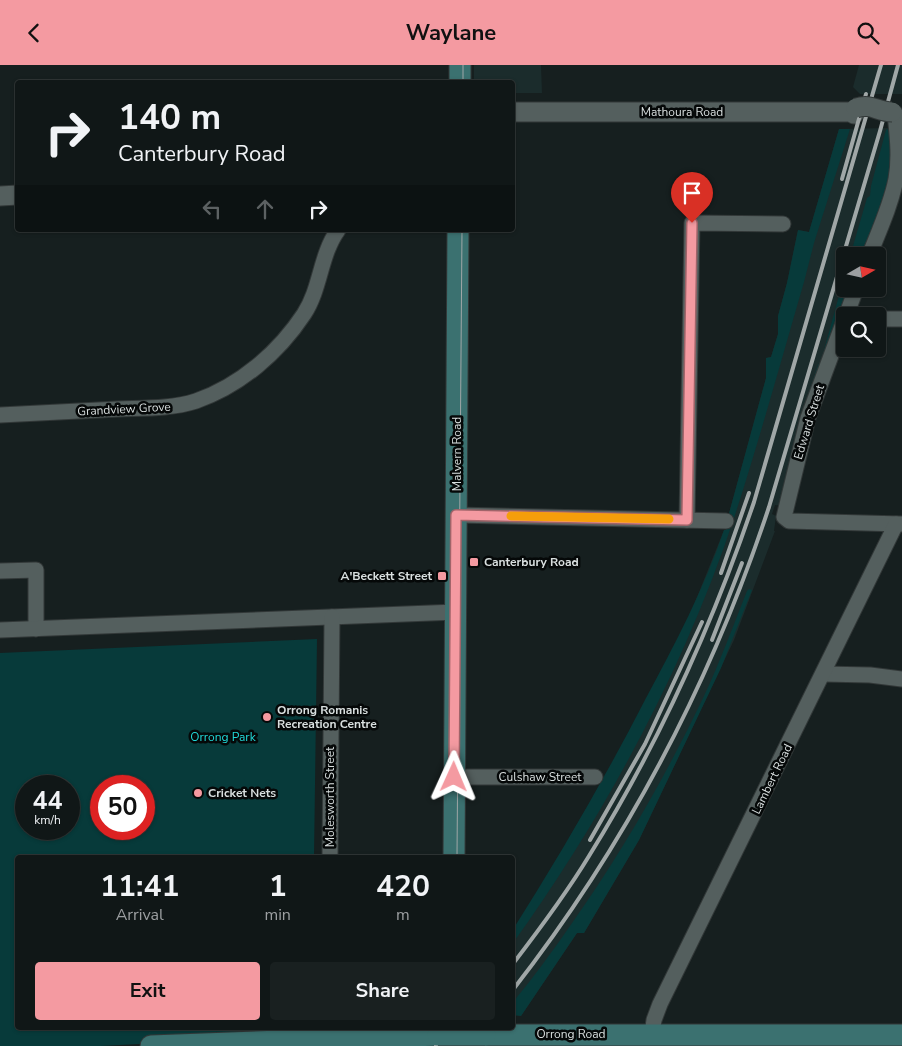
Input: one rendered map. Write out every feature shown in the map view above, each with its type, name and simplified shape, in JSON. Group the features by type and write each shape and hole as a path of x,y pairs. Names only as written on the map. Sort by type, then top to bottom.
{"main road":[{"path":"460,65 460,80"},
{"name":"Malvern Road","path":"454,855 458,232"},
{"name":"Orrong Road","path":"151,1046 328,1033 449,1036 652,1034 696,1040 902,1035"},
{"path":"504,1046 527,1035"}],"street":[{"name":"Mathoura Road","path":"515,112 854,111 869,117 893,112"},
{"path":"872,247 896,180 898,151 893,112"},
{"path":"0,196 15,195"},
{"path":"687,520 692,223 783,225"},
{"name":"Grandview Grove","path":"0,415 169,407 190,403 212,395 249,372 269,356 289,333 304,313 312,298 327,251 337,232"},
{"path":"886,319 902,319"},
{"name":"Edward Street","path":"836,343 804,433 784,514 786,519 795,521 899,524"},
{"path":"456,515 726,521"},
{"name":"Lambert Road","path":"652,1034 654,1017 660,1004 899,524"},
{"path":"0,571 36,570 36,629"},
{"path":"0,630 456,612"},
{"name":"Molesworth Street","path":"330,855 332,617"},
{"path":"823,674 870,675 902,679"},
{"name":"Culshaw Street","path":"454,777 595,777"}],"shaded area":[{"path":"474,65 541,65 542,93 515,93 515,80 474,80"},
{"path":"859,65 902,65 902,94 860,94 853,87"},
{"path":"888,128 893,148 866,247 836,247 836,297 843,297 840,307 836,307 836,320 781,506 775,505 772,514 776,516 775,531 734,640 639,840 584,933 577,933 521,1016 515,1015 515,928 613,762 687,622 724,530 726,530 766,378 766,358 771,357 778,334 778,316 798,230 809,232 839,129"}],"green space":[{"path":"839,129 850,129 814,243 734,518 691,630 639,739 610,792 547,894 515,940 515,926 598,787 668,657 698,595 724,530 726,530 766,378 766,358 771,357 778,334 778,316 798,230 809,232"},
{"path":"888,129 893,148 889,182 880,214 867,247 853,247 867,198 870,196 886,130"},
{"path":"839,297 848,297 844,307 836,307 836,329 809,401 808,395 821,361"},
{"path":"749,589 752,590 721,668 639,840 584,933 577,933 521,1016 515,1015 515,1000 589,899 625,843 674,756 704,696"},
{"name":"Orrong Park","path":"317,639 314,855 15,855 15,1030 311,1030 311,1035 101,1046 0,1046 0,653"}],"tram line":[{"path":"463,65 463,80"},
{"path":"457,855 462,232"},
{"path":"456,1030 456,1046"}],"railway":[{"path":"515,961 571,884 614,814 660,728 702,639 754,502 881,65"},
{"path":"515,987 592,878 628,820 692,699 720,636 746,572 769,507 898,65"},
{"path":"842,179 866,94"},
{"path":"721,573 749,493"},
{"path":"712,640 742,563"},
{"path":"590,840 645,744 702,622"},
{"path":"436,1046 449,1030"},
{"path":"457,1046 470,1030"}],"slow traffic":[{"path":"511,516 669,519"}],"place":[{"name":"Canterbury Road","path":"474,562"},
{"name":"A'Beckett Street","path":"442,576"},
{"name":"Orrong Romanis Recreation Centre","path":"267,717"},
{"name":"Cricket Nets","path":"198,793"}],"route":[{"path":"454,777 456,515 687,520 692,223"}]}
